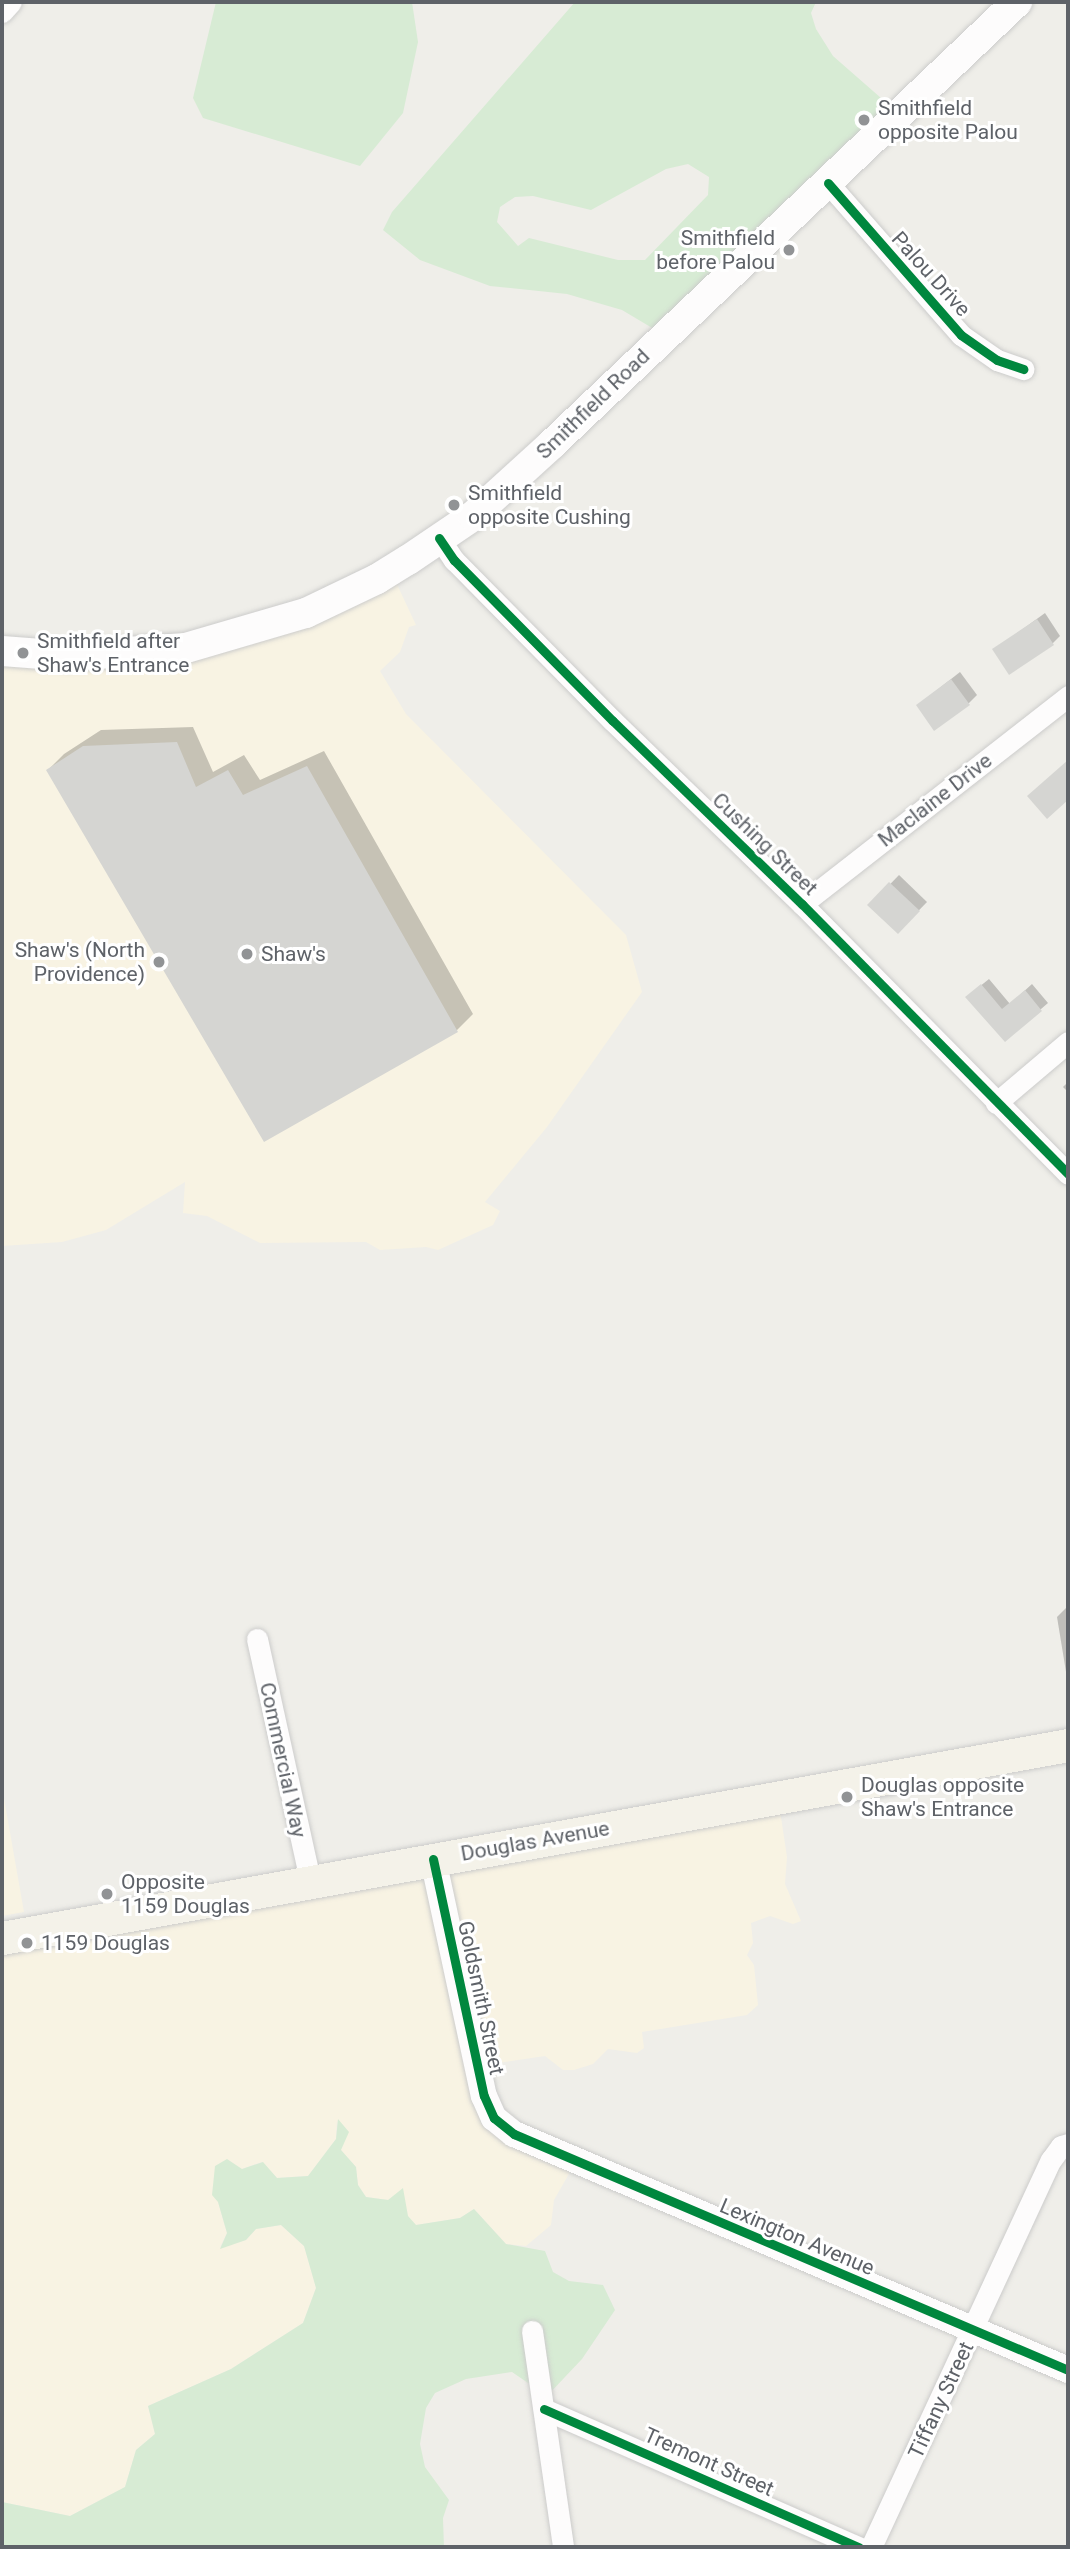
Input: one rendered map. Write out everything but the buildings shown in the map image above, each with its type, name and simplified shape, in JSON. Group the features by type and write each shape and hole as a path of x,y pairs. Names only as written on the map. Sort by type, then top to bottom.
{"main road":[{"name":"Smithfield Road","path":"2,651 68,656 186,648 274,624 317,608 377,579 473,516 1017,2"},
{"name":"Douglas Avenue","path":"2,1938 310,1880 1068,1745"}],"street":[{"path":"2,12 11,2"},
{"name":"Palou Drive","path":"828,183 961,335 997,360 1023,369"},
{"name":"Cushing Street","path":"439,538 454,560 603,712 802,904 1068,1174"},
{"name":"Maclaine Drive","path":"802,904 1068,696"},
{"path":"996,1103 1068,1042"},
{"name":"Commercial Way","path":"257,1639 310,1880"},
{"name":"Goldsmith Street","path":"433,1859 484,2096 494,2118 513,2134"},
{"name":"Lexington Avenue","path":"513,2134 1068,2370"},
{"name":"Tiffany Street","path":"872,2547 1051,2160 1061,2146 1068,2144"},
{"path":"532,2331 563,2547"},
{"name":"Tremont Street","path":"544,2409 859,2547"}],"shaded area":[{"path":"394,578 416,625 409,627 400,652 380,671 406,714 626,935 642,992 547,1127 485,1202 500,1211 493,1225 438,1250 426,1247 380,1250 366,1242 260,1243 207,1216 183,1213 185,1182 106,1230 62,1242 2,1246 2,642 38,645 192,633"},
{"path":"2,1787 24,1912 2,1916"},
{"path":"778,1797 787,1857 785,1884 801,1921 793,1924 770,1916 751,1923 753,1943 747,1955 754,1965 758,2005 747,2015 642,2032 644,2048 637,2053 608,2049 593,2064 574,2070 563,2070 545,2056 485,2065 489,2098 574,2165 554,2200 551,2225 526,2246 506,2244 474,2209 460,2218 416,2225 388,2200 366,2197 358,2185 356,2167 341,2150 337,2120 336,2139 308,2176 277,2178 262,2162 242,2169 218,2202 227,2233 220,2247 246,2240 256,2229 281,2225 304,2246 316,2288 303,2323 231,2369 148,2406 155,2434 136,2450 125,2487 70,2516 2,2502 2,1937"}],"green space":[{"path":"216,2 412,2 418,42 403,113 360,166 203,118 193,98"},
{"path":"575,2 816,2 811,13 816,29 833,56 897,112 669,338 622,310 567,294 490,286 420,260 383,230 392,212","holes":["688,164 709,177 708,195 645,260 618,260 529,238 518,246 497,222 500,207 515,197 533,196 591,210 666,169"]},
{"path":"338,2119 349,2132 341,2150 356,2167 358,2185 366,2197 388,2200 403,2188 408,2216 416,2225 460,2218 474,2209 506,2244 545,2251 553,2272 569,2281 603,2285 615,2310 582,2359 547,2396 512,2372 466,2379 435,2393 426,2408 420,2444 425,2467 449,2500 443,2518 444,2547 2,2547 2,2502 70,2516 125,2487 136,2450 155,2434 148,2406 231,2369 303,2323 316,2288 304,2246 281,2225 256,2229 246,2240 220,2249 227,2233 218,2202 212,2195 215,2166 227,2159 242,2169 263,2162 277,2178 308,2176 336,2139"}],"cycle path":[{"path":"828,183 961,335 997,360 1023,369"},
{"path":"439,538 454,560 613,721 802,904 1068,1174"},
{"path":"433,1859 484,2096 494,2118 514,2134 1068,2370"},
{"path":"544,2409 859,2547"}],"place":[{"name":"Smithfield opposite Palou","path":"864,120"},
{"name":"Smithfield before Palou","path":"789,250"},
{"name":"Smithfield opposite Cushing","path":"454,505"},
{"name":"Smithfield after Shaw's Entrance","path":"23,653"},
{"name":"Shaw's","path":"247,954"},
{"name":"Shaw's (North Providence)","path":"159,962"},
{"name":"Douglas opposite Shaw's Entrance","path":"847,1797"},
{"name":"Opposite 1159 Douglas","path":"107,1894"},
{"name":"1159 Douglas","path":"27,1943"}]}
